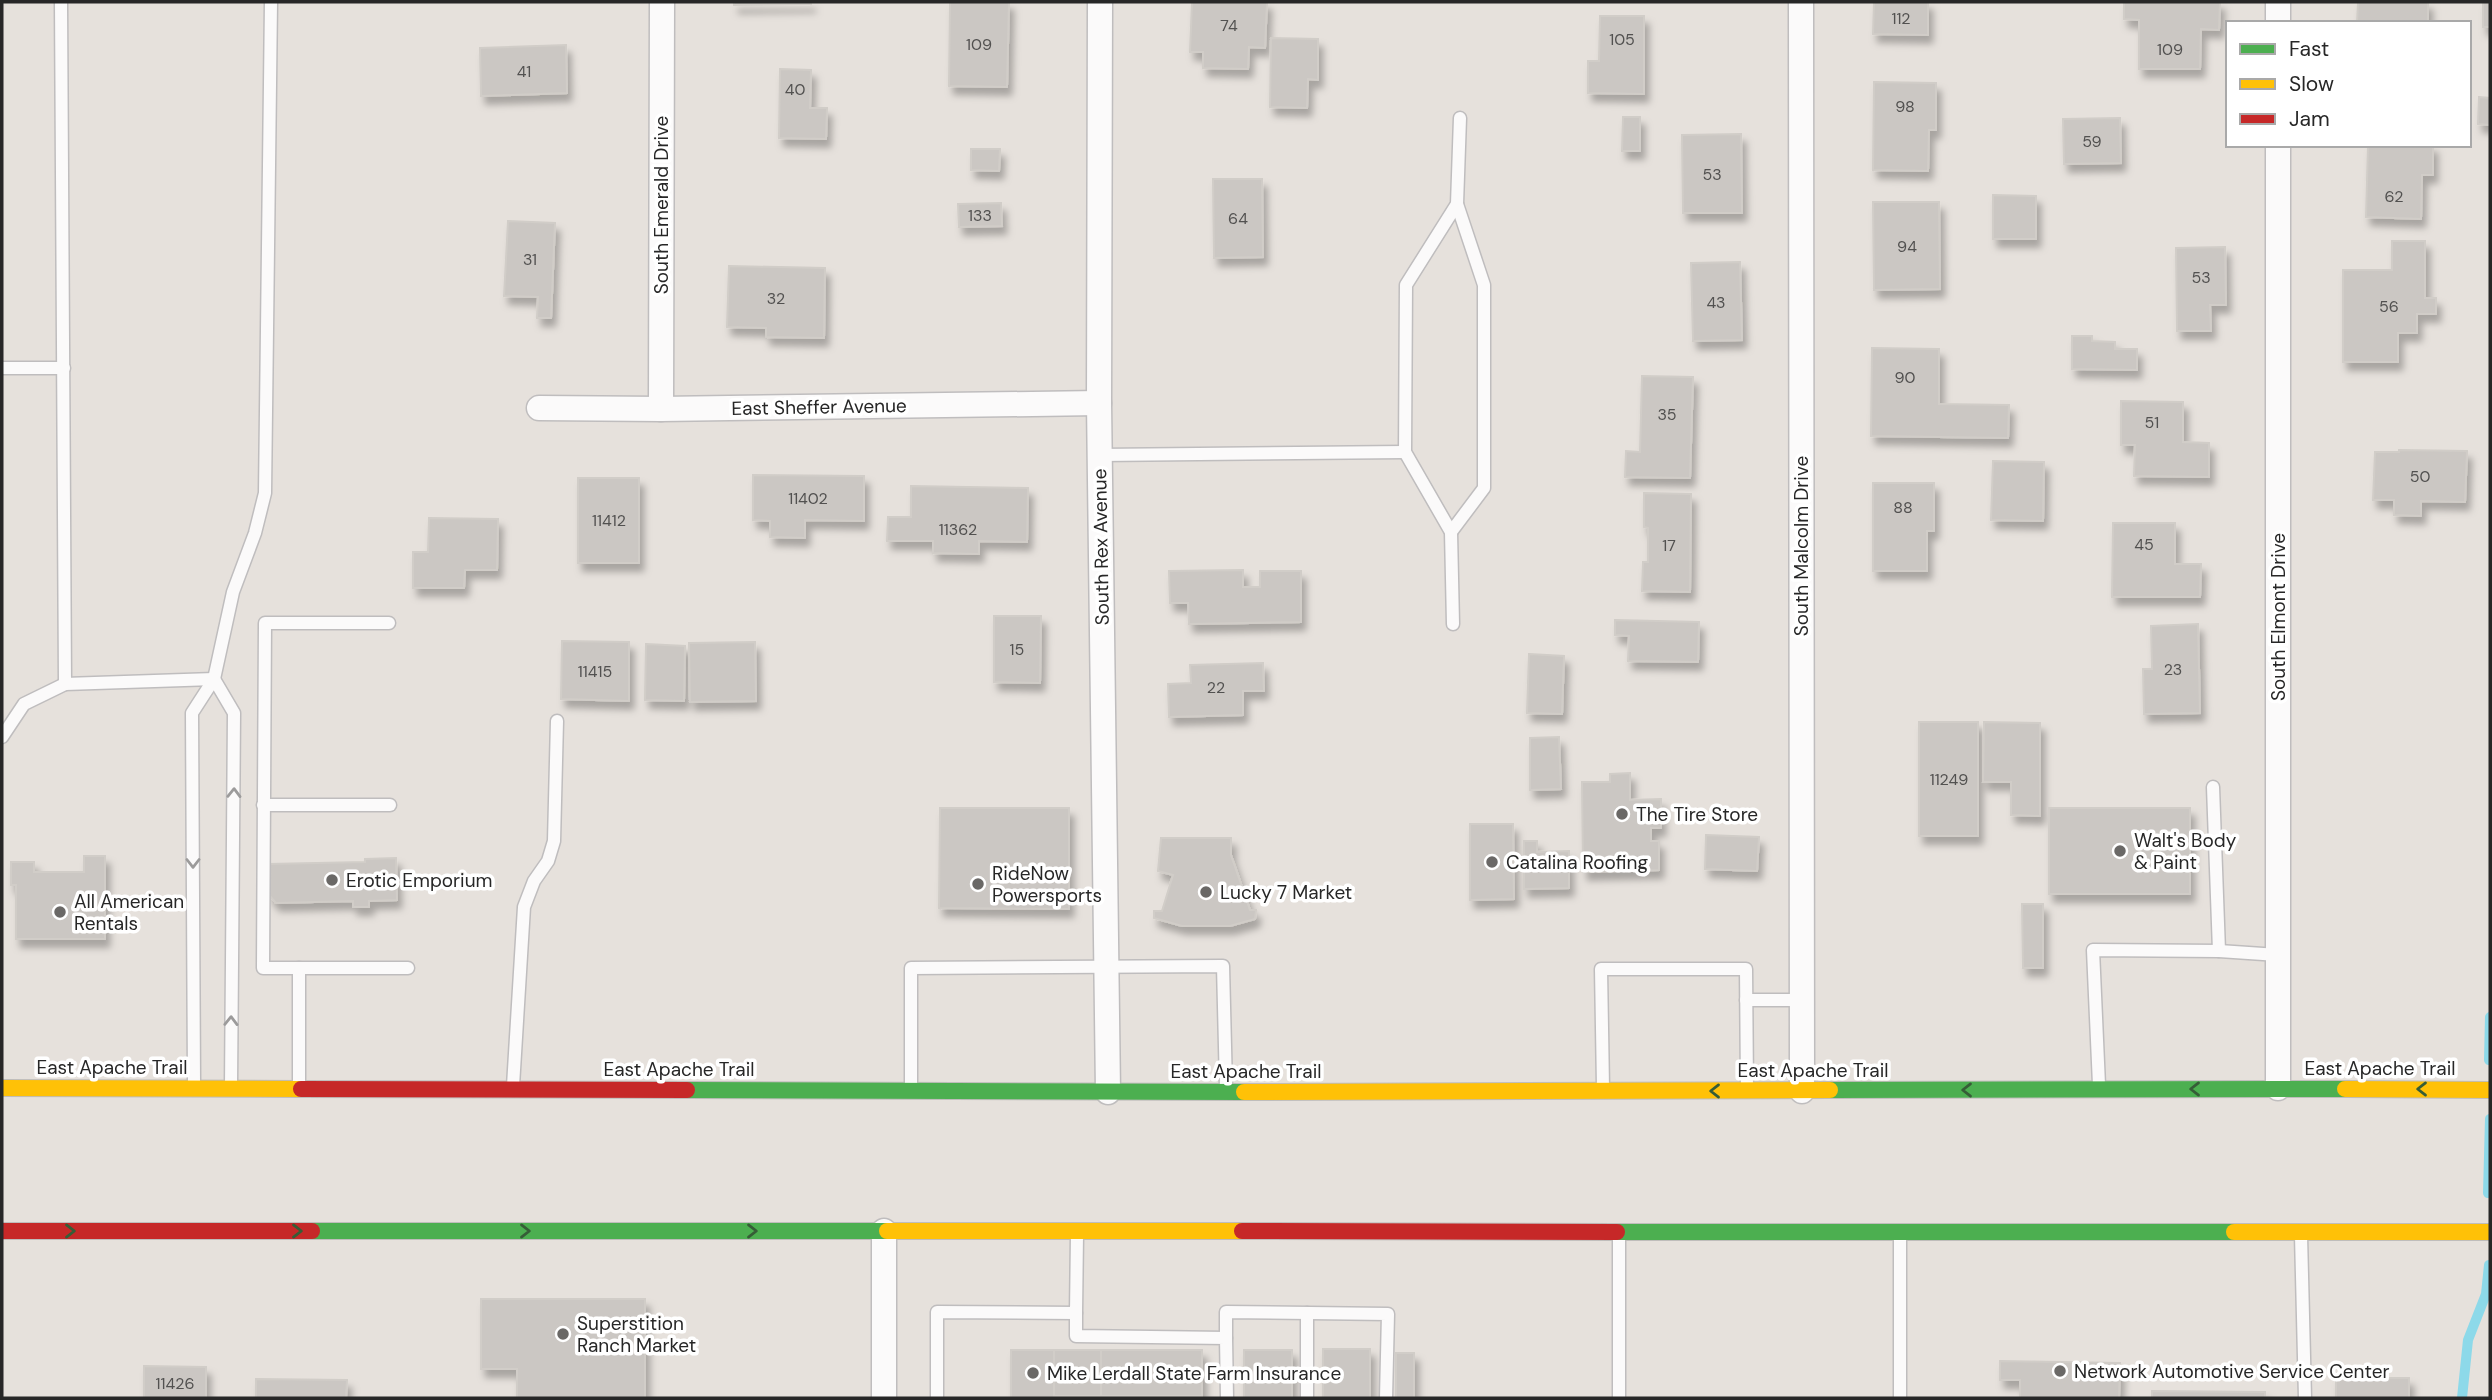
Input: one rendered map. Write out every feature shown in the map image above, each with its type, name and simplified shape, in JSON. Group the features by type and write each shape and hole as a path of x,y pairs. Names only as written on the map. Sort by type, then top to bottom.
{"main road":[{"name":"East Apache Trail","path":"2,1088 1108,1092 2278,1088 2490,1090"},
{"path":"2,1231 2490,1232"}],"street":[{"name":"South Emerald Drive","path":"661,409 662,2"},
{"name":"South Rex Avenue","path":"1100,2 1099,403 1108,1092"},
{"name":"South Malcolm Drive","path":"1801,2 1802,1091"},
{"path":"2278,2 2278,21"},
{"name":"South Elmont Drive","path":"2278,147 2278,1088"},
{"name":"East Sheffer Avenue","path":"539,408 1099,403"},
{"path":"884,1231 884,1398"}],"lane":[{"path":"61,2 65,684"},
{"path":"194,1088 192,713 214,679 233,592 255,534 265,493 271,2"},
{"path":"1451,532 1484,488 1484,285 1457,204 1460,118"},
{"path":"1453,625 1451,532 1405,452 1406,285 1457,204"},
{"path":"2,368 64,368"},
{"path":"1100,455 1405,452"},
{"path":"389,623 265,623 262,968 408,968"},
{"path":"2,737 24,704 65,684 214,679"},
{"path":"214,679 234,713 231,1089"},
{"path":"513,1090 524,907 534,881 548,861 554,841 556,721"},
{"path":"2213,787 2219,951"},
{"path":"263,806 390,805"},
{"path":"2099,1089 2093,950 2219,951 2278,955"},
{"path":"911,1091 911,968 1223,966 1226,1092"},
{"path":"299,968 299,1089"},
{"path":"1603,1091 1601,969 1745,969 1747,1091"},
{"path":"1746,1000 1801,1000"},
{"path":"1077,1231 1076,1336 1226,1338"},
{"path":"1619,1231 1619,1398"},
{"path":"1900,1231 1900,1398"},
{"path":"2301,1231 2305,1398"},
{"path":"937,1398 937,1312 1076,1313"},
{"path":"1227,1398 1226,1312 1388,1314 1386,1398"},
{"path":"1307,1313 1307,1398"}],"building":[{"path":"734,2 811,2 811,4 734,5"},
{"path":"950,2 1009,2 1007,87 949,86"},
{"path":"1192,2 1267,2 1265,48 1249,47 1248,69 1203,68 1203,52 1190,52"},
{"path":"1874,2 1928,2 1928,35 1873,34"},
{"path":"2124,2 2220,2 2219,30 2201,29 2200,69 2139,69 2139,20 2124,19"},
{"path":"2358,2 2428,2 2428,21 2357,21"},
{"path":"2483,2 2490,2 2490,27 2483,27"},
{"path":"1600,16 1644,16 1644,94 1588,93 1588,61 1599,61"},
{"path":"1271,38 1318,39 1318,80 1308,79 1307,108 1270,107"},
{"path":"566,45 567,93 481,96 480,48"},
{"path":"780,69 811,70 810,108 827,108 826,139 779,138"},
{"path":"1874,82 1936,83 1936,130 1929,130 1928,171 1873,170"},
{"path":"2479,97 2490,98 2490,125 2478,124"},
{"path":"1623,117 1640,117 1640,151 1622,151"},
{"path":"2120,118 2121,163 2064,164 2063,119"},
{"path":"1741,134 1742,213 1683,213 1682,135"},
{"path":"2368,147 2433,147 2433,175 2422,175 2421,219 2366,217"},
{"path":"971,149 1000,149 999,171 971,170"},
{"path":"1213,179 1262,179 1263,257 1214,258"},
{"path":"1993,195 2036,196 2036,239 1993,239"},
{"path":"1873,202 1939,202 1940,289 1874,290"},
{"path":"1001,203 1002,226 959,227 958,204"},
{"path":"508,221 555,223 551,318 537,318 538,297 504,296"},
{"path":"2392,241 2425,241 2425,298 2436,298 2436,314 2417,314 2417,333 2398,333 2398,362 2343,362 2343,270 2392,270"},
{"path":"2225,247 2226,305 2210,305 2211,331 2177,331 2176,248"},
{"path":"1740,262 1742,340 1693,341 1691,263"},
{"path":"729,266 825,268 824,338 766,337 766,328 727,327"},
{"path":"2072,336 2092,336 2092,341 2115,342 2115,349 2137,349 2137,370 2072,369"},
{"path":"1872,348 1939,349 1939,404 2009,405 2008,438 1871,436"},
{"path":"1642,376 1693,377 1690,478 1625,477 1626,451 1640,452"},
{"path":"2121,401 2183,402 2183,442 2209,443 2209,477 2134,476 2135,445 2121,445"},
{"path":"2467,451 2465,502 2421,501 2421,516 2394,515 2394,500 2373,500 2375,452"},
{"path":"1993,461 2044,462 2043,521 1991,520"},
{"path":"753,475 864,476 864,521 805,520 805,538 770,537 770,521 753,520"},
{"path":"578,478 639,478 639,563 578,563"},
{"path":"1873,483 1934,483 1934,531 1927,531 1927,571 1873,571"},
{"path":"911,486 1028,488 1027,542 979,541 979,554 933,553 933,541 887,541 888,517 911,517"},
{"path":"1644,493 1691,494 1690,592 1642,591 1643,562 1648,562"},
{"path":"429,518 498,519 497,570 465,570 464,588 413,588 413,552 428,552"},
{"path":"2113,523 2175,523 2175,564 2201,564 2200,597 2112,597"},
{"path":"1243,570 1243,587 1260,587 1260,571 1301,571 1301,622 1189,624 1188,603 1170,603 1169,571"},
{"path":"994,616 1041,616 1040,683 994,682"},
{"path":"1615,620 1699,622 1698,662 1628,661 1629,636 1615,635"},
{"path":"2198,624 2200,713 2144,714 2143,669 2152,669 2151,626"},
{"path":"562,641 629,642 629,701 561,699"},
{"path":"755,642 756,701 690,702 689,643"},
{"path":"646,644 685,646 684,701 645,700"},
{"path":"1529,654 1564,656 1562,714 1527,713"},
{"path":"1263,663 1264,691 1243,691 1243,715 1169,717 1168,684 1191,683 1190,665"},
{"path":"1919,722 1978,722 1978,836 1919,836"},
{"path":"1984,722 2040,723 2040,816 2011,815 2011,782 1983,782"},
{"path":"1559,737 1561,789 1530,790 1530,738"},
{"name":"The Tire Store","path":"1630,773 1630,800 1661,799 1661,828 1651,828 1651,841 1659,841 1659,870 1583,872 1582,782 1610,782 1610,774"},
{"path":"940,808 1069,808 1069,909 939,908"},
{"name":"Walt's Body & Paint","path":"2049,808 2190,808 2190,894 2049,894"},
{"name":"Catalina Roofing","path":"1470,824 1513,824 1514,899 1470,900"},
{"path":"1706,835 1759,837 1757,871 1705,869"},
{"name":"Lucky 7 Market","path":"1161,838 1231,838 1231,855 1250,910 1256,910 1255,919 1230,926 1182,926 1154,918 1154,911 1162,911 1173,875 1158,871"},
{"path":"1524,841 1537,841 1537,852 1569,851 1569,888 1524,889"},
{"name":"All American Rentals","path":"84,856 105,856 105,939 16,939 16,885 11,885 11,862 34,862 34,872 84,872"},
{"name":"Erotic Emporium","path":"396,858 397,900 369,901 369,907 353,907 353,901 276,903 269,895 268,864 365,862 365,859"},
{"path":"2022,904 2043,904 2043,968 2023,968"},
{"name":"Superstition Ranch Market","path":"481,1299 645,1299 645,1398 517,1398 517,1369 481,1369"},
{"path":"1323,1349 1370,1349 1370,1398 1323,1398"},
{"name":"Mike Lerdall State Farm Insurance","path":"1011,1350 1054,1350 1054,1398 1011,1398"},
{"path":"1054,1350 1101,1350 1101,1396 1054,1396"},
{"path":"1101,1350 1202,1350 1202,1396 1101,1396"},
{"path":"1244,1350 1292,1350 1292,1398 1244,1398"},
{"path":"1396,1353 1414,1353 1414,1398 1396,1398"},
{"name":"Network Automotive Service Center","path":"2000,1361 2120,1363 2119,1398 2020,1398 2020,1380 2000,1380"},
{"path":"144,1366 206,1367 206,1398 144,1398"},
{"path":"2336,1378 2409,1378 2409,1398 2336,1398"},
{"path":"256,1379 347,1380 346,1398 256,1398"},
{"path":"2152,1391 2265,1392 2265,1398 2152,1398"}],"waterway":[{"path":"2489,1060 2490,1017"},
{"path":"2488,1193 2490,1119"},
{"path":"2462,1398 2468,1340 2486,1294 2489,1265"}],"traffic: fast":[{"path":"1830,1090 2345,1089"},
{"path":"687,1090 1244,1092"},
{"path":"312,1231 887,1231"},
{"path":"1617,1232 2234,1232"}],"traffic: slow":[{"path":"2,1088 301,1089"},
{"path":"2345,1089 2490,1090"},
{"path":"1244,1092 1830,1090"},
{"path":"887,1231 1242,1231"},
{"path":"2234,1232 2490,1232"}],"traffic: jam":[{"path":"301,1089 687,1090"},
{"path":"2,1231 312,1231"},
{"path":"1242,1231 1617,1232"}],"place":[{"name":"The Tire Store","path":"1622,814"},
{"name":"Walt's Body & Paint","path":"2120,851"},
{"name":"Catalina Roofing","path":"1492,862"},
{"name":"Erotic Emporium","path":"332,880"},
{"name":"RideNow Powersports","path":"978,884"},
{"name":"Lucky 7 Market","path":"1206,892"},
{"name":"All American Rentals","path":"60,912"},
{"name":"Superstition Ranch Market","path":"563,1334"},
{"name":"Network Automotive Service Center","path":"2060,1371"},
{"name":"Mike Lerdall State Farm Insurance","path":"1033,1373"}]}
